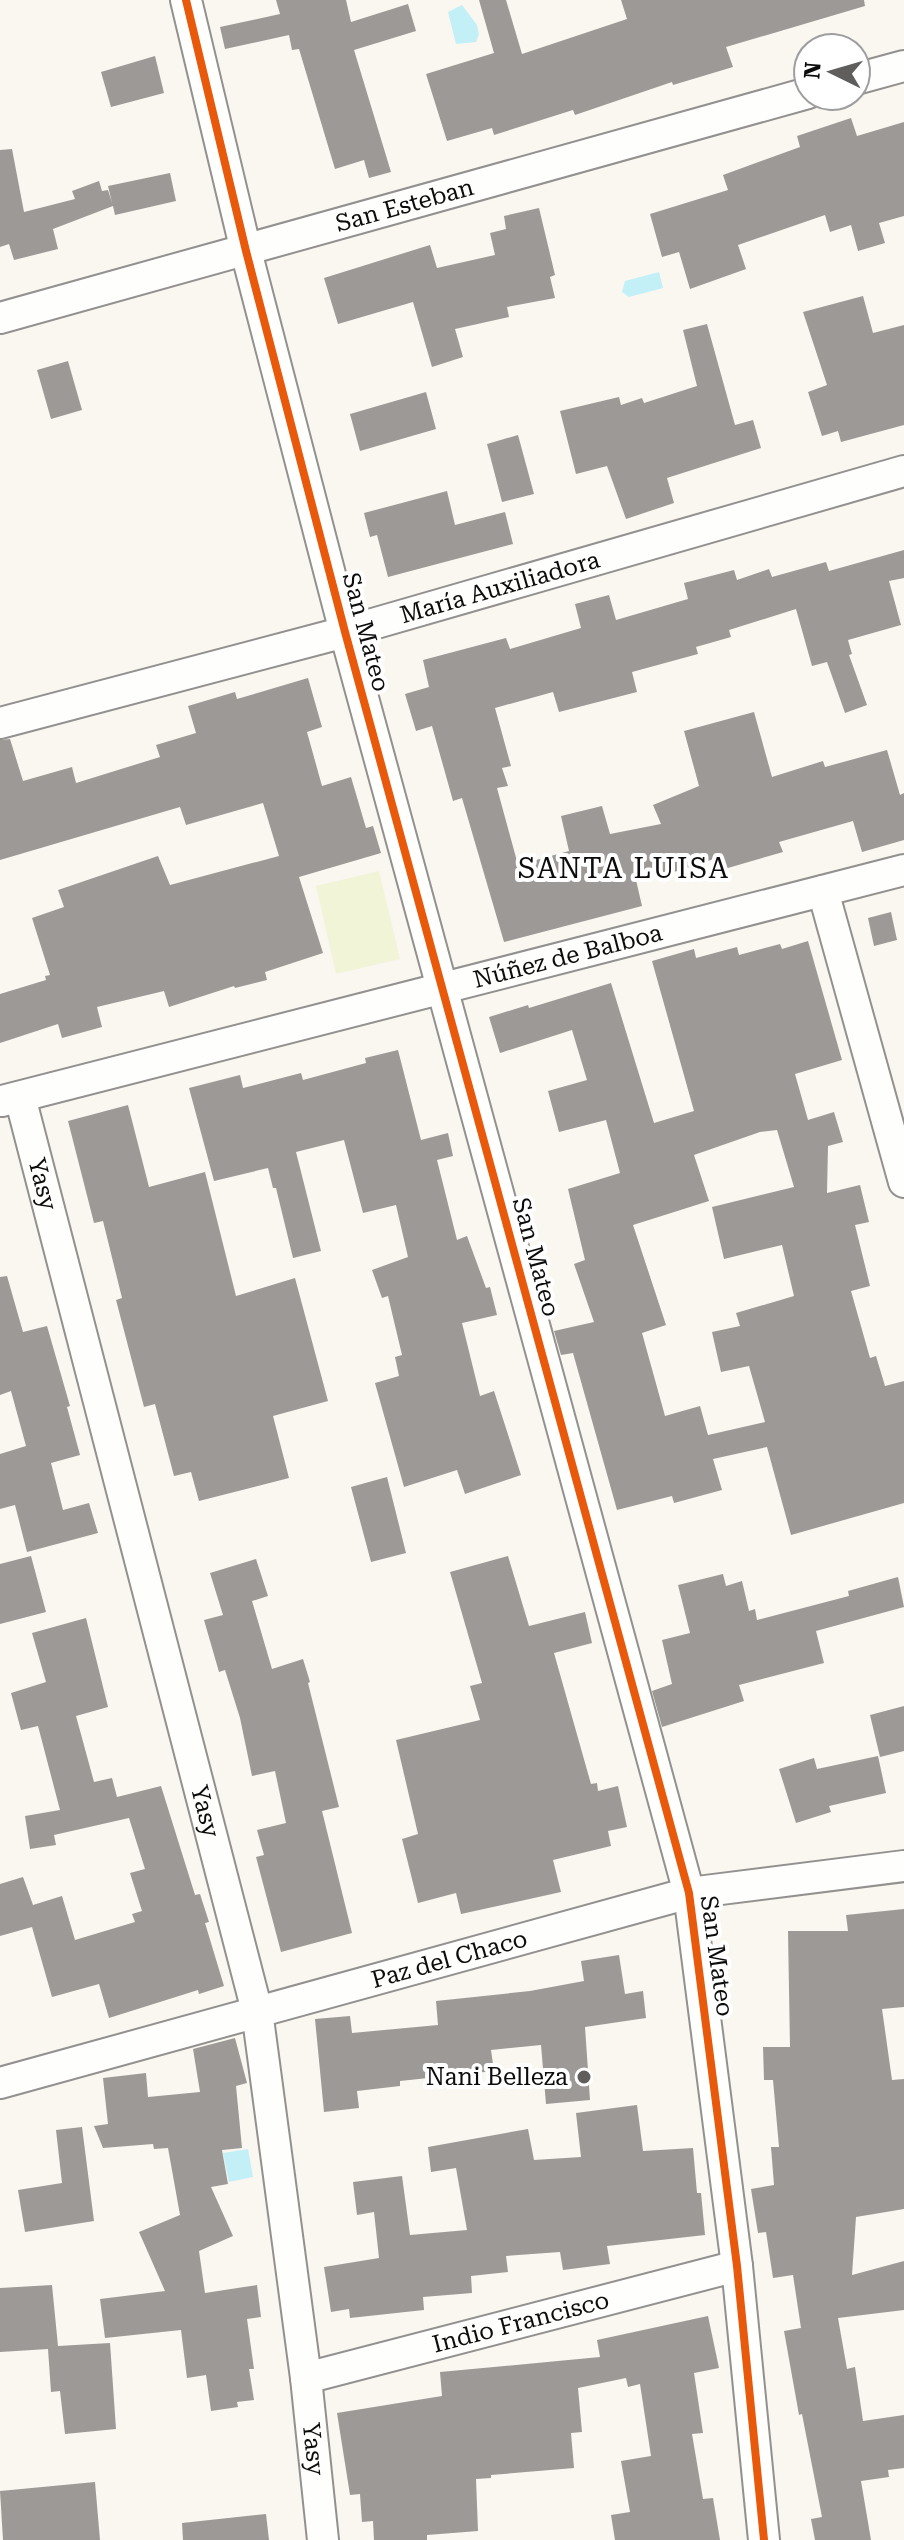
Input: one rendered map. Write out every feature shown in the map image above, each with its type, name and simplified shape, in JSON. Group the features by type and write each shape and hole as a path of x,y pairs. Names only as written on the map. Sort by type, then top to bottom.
{"street":[{"name":"San Mateo","path":"186,0 246,251 345,632 689,1893 737,2266 764,2540"},
{"path":"872,75 904,66"},
{"name":"San Esteban","path":"0,318 792,97"},
{"name":"María Auxiliadora","path":"0,723 345,632 904,471"},
{"name":"Núñez de Balboa","path":"10,1099 904,870"},
{"path":"823,891 904,1182"},
{"name":"Yasy","path":"10,1099 257,2011 306,2378 323,2540"},
{"name":"Paz del Chaco","path":"0,2083 689,1893 904,1866"},
{"name":"Indio Francisco","path":"306,2378 737,2266"}],"green space":[{"path":"379,871 400,959 336,974 316,886"}],"water":[{"path":"462,5 477,25 479,34 476,42 456,44 448,12"},
{"path":"659,272 663,288 629,297 622,292 625,281"},
{"path":"248,2149 253,2177 229,2182 223,2153"}],"building":[{"path":"276,0 346,0 351,22 408,4 416,31 354,50 391,172 369,178 364,160 335,169 299,49 292,50 289,35 225,49 220,27 280,14"},
{"path":"479,0 506,0 522,54 627,19 621,0 864,0 865,6 726,47 733,67 673,85 672,82 575,115 573,110 494,135 492,128 447,141 426,74 494,53"},
{"path":"155,56 164,93 111,107 101,72"},
{"path":"851,118 857,136 904,122 904,216 879,223 885,243 858,251 851,225 830,232 825,215 738,245 746,269 690,289 679,252 662,257 650,214 728,190 723,175 800,147 797,136"},
{"path":"12,149 24,212 75,199 72,191 99,181 102,191 108,190 112,203 108,186 170,173 176,201 115,215 113,206 53,229 58,249 14,260 9,244 0,247 0,150"},
{"path":"539,208 555,275 550,277 555,298 507,307 509,317 455,329 463,357 432,367 413,302 338,324 324,278 430,245 437,268 495,255 490,233 506,229 504,216"},
{"path":"863,296 873,333 904,325 904,425 841,442 838,431 822,436 808,392 827,385 803,312"},
{"path":"707,324 735,425 753,420 761,448 667,478 674,503 626,519 607,466 576,474 560,411 619,397 621,405 642,398 644,403 697,386 683,330"},
{"path":"68,361 82,410 51,419 37,370"},
{"path":"426,392 436,429 360,451 350,414"},
{"path":"518,435 534,494 502,502 487,444"},
{"path":"447,491 455,525 505,512 513,544 388,577 377,535 370,537 364,513"},
{"path":"904,550 904,578 889,581 901,625 848,640 852,654 849,655 867,705 845,713 827,662 812,666 796,609 729,630 731,637 696,647 698,654 632,672 637,692 559,712 553,692 495,708 511,766 502,768 508,786 497,788 518,865 569,851 561,816 602,806 610,834 661,824 653,805 699,786 684,731 754,712 772,777 823,761 825,767 887,750 900,795 904,793 904,840 862,852 853,821 779,842 783,852 721,870 717,858 671,873 636,880 642,906 504,942 462,798 453,801 432,726 416,731 405,694 429,687 423,660 506,638 510,649 581,628 575,604 609,595 616,620 688,599 684,583 734,570 737,580 769,569 772,577 826,562 829,571"},
{"path":"308,678 322,727 307,732 322,786 351,777 366,828 373,826 381,853 299,877 323,953 265,972 267,980 234,986 169,1007 164,991 97,1007 102,1027 62,1038 58,1024 0,1043 0,994 46,980 45,976 50,975 32,918 64,907 58,890 158,856 170,885 279,856 263,803 186,825 180,807 0,860 0,740 10,739 23,781 72,767 76,783 160,757 156,745 196,733 188,706 235,692 237,699"},
{"path":"891,912 897,940 874,946 868,918"},
{"path":"808,941 842,1060 795,1074 808,1120 834,1112 843,1142 828,1146 827,1193 860,1185 869,1222 855,1225 870,1286 851,1291 870,1358 876,1356 885,1386 904,1381 904,1503 791,1535 767,1447 713,1459 722,1490 674,1503 672,1496 617,1510 573,1353 561,1355 554,1331 594,1322 574,1264 585,1260 568,1189 620,1173 606,1120 559,1132 548,1091 587,1080 572,1030 500,1053 489,1017 611,983 654,1123 694,1111 652,961 694,949 696,958 737,947 739,955 780,944 782,949","holes":["777,1130 794,1187 712,1207 724,1259 782,1245 794,1296 736,1313 740,1326 712,1332 721,1372 749,1366 765,1422 708,1435 700,1406 665,1416 642,1333 666,1325 633,1225 709,1201 694,1155 760,1132"]},
{"path":"398,1050 421,1140 448,1133 453,1156 437,1160 457,1240 467,1236 486,1288 490,1287 497,1315 462,1323 480,1396 494,1391 521,1475 465,1494 457,1470 404,1487 375,1383 399,1376 395,1357 402,1355 388,1296 382,1298 372,1270 408,1257 396,1205 363,1213 344,1140 296,1152 321,1251 293,1258 268,1168 214,1181 189,1088 240,1075 243,1088 301,1073 303,1080 366,1063 365,1058"},
{"path":"128,1105 149,1187 205,1172 236,1296 295,1278 328,1401 273,1416 289,1478 199,1501 191,1472 174,1476 155,1404 144,1407 116,1300 122,1298 103,1221 94,1223 68,1121"},
{"path":"7,1276 23,1332 47,1326 70,1406 67,1407 80,1455 51,1463 63,1510 89,1503 98,1533 27,1552 15,1505 0,1509 0,1454 26,1446 11,1391 0,1395 0,1277"},
{"path":"387,1477 406,1553 371,1562 351,1487"},
{"path":"31,1556 46,1612 0,1624 0,1564"},
{"path":"508,1556 529,1626 585,1612 592,1643 554,1653 591,1784 597,1783 598,1791 618,1786 627,1827 608,1831 611,1846 553,1860 561,1892 461,1914 456,1893 418,1903 402,1839 418,1834 396,1740 480,1720 470,1686 482,1683 450,1572"},
{"path":"256,1559 268,1596 252,1601 272,1669 303,1659 310,1682 339,1807 322,1811 352,1933 281,1952 256,1857 264,1855 257,1830 286,1823 275,1771 252,1776 240,1718 225,1670 219,1672 204,1620 223,1615 210,1573"},
{"path":"723,1574 726,1586 742,1581 749,1611 755,1609 757,1620 849,1596 848,1591 898,1577 904,1607 816,1631 824,1663 739,1685 744,1701 662,1727 652,1691 672,1684 662,1640 690,1633 678,1585"},
{"path":"86,1618 108,1707 76,1716 94,1782 112,1778 117,1797 161,1786 195,1895 200,1894 209,1922 205,1923 224,1986 199,1994 198,1990 109,2018 99,1984 52,1997 32,1927 0,1936 0,1884 23,1877 33,1905 62,1896 75,1940 135,1922 132,1914 142,1911 130,1873 145,1869 129,1818 54,1835 56,1845 30,1849 25,1816 60,1810 38,1726 21,1730 11,1693 46,1682 32,1633"},
{"path":"904,1706 904,1751 880,1757 870,1715"},
{"path":"878,1756 886,1793 829,1806 831,1812 796,1823 779,1769 814,1758 817,1769"},
{"path":"904,1909 904,2007 882,2009 892,2080 904,2079 904,2209 856,2217 852,2275 904,2261 904,2310 838,2318 847,2369 855,2367 863,2421 904,2415 904,2468 888,2470 889,2477 861,2481 871,2540 815,2540 811,2519 822,2517 784,2331 801,2328 793,2275 773,2278 766,2232 758,2233 751,2189 774,2185 771,2147 779,2147 773,2080 764,2080 763,2047 790,2047 788,1931 848,1931 846,1915"},
{"path":"619,1955 625,1994 643,1991 646,2018 585,2027 590,2100 546,2104 541,2045 491,2050 494,2071 400,2081 400,2086 357,2091 359,2108 324,2112 315,2019 350,2016 352,2033 438,2025 436,2001 530,1991 584,1981 581,1961"},
{"path":"235,2038 247,2083 236,2086 242,2148 222,2150 228,2184 211,2187 233,2236 199,2251 205,2293 257,2285 261,2317 247,2319 254,2369 249,2369 254,2400 237,2402 238,2407 211,2411 206,2375 187,2378 181,2330 105,2338 100,2299 165,2291 139,2232 180,2215 168,2148 154,2149 153,2144 103,2148 94,2126 108,2124 103,2078 146,2073 148,2097 200,2092 193,2049"},
{"path":"637,2105 643,2151 693,2148 705,2235 607,2246 610,2264 563,2270 560,2252 506,2256 508,2272 471,2276 472,2293 423,2297 424,2310 350,2318 349,2309 331,2312 324,2267 379,2258 374,2212 357,2215 353,2182 402,2176 410,2235 467,2230 456,2168 431,2172 428,2147 528,2129 534,2160 581,2157 576,2113"},
{"path":"82,2127 94,2221 25,2232 18,2190 62,2183 56,2130"},
{"path":"52,2285 58,2346 110,2343 116,2429 65,2434 60,2391 51,2392 48,2349 0,2352 0,2288"},
{"path":"708,2316 719,2368 694,2373 703,2433 692,2434 703,2499 713,2498 720,2540 615,2540 611,2515 630,2512 621,2461 651,2456 640,2384 628,2387 626,2378 578,2388 582,2432 571,2433 574,2468 476,2479 478,2531 427,2535 427,2540 374,2540 373,2521 362,2522 360,2494 350,2495 337,2413 442,2396 440,2372 600,2357 597,2340"},
{"path":"95,2482 100,2540 3,2540 0,2491"},
{"path":"266,2514 269,2540 183,2540 182,2523"}],"cycle path":[{"path":"186,0 246,251 345,632 689,1893 737,2266 764,2540"}],"place":[{"name":"Nani Belleza","path":"584,2077"}],"district":[{"name":"SANTA LUISA","path":"624,868"}]}
